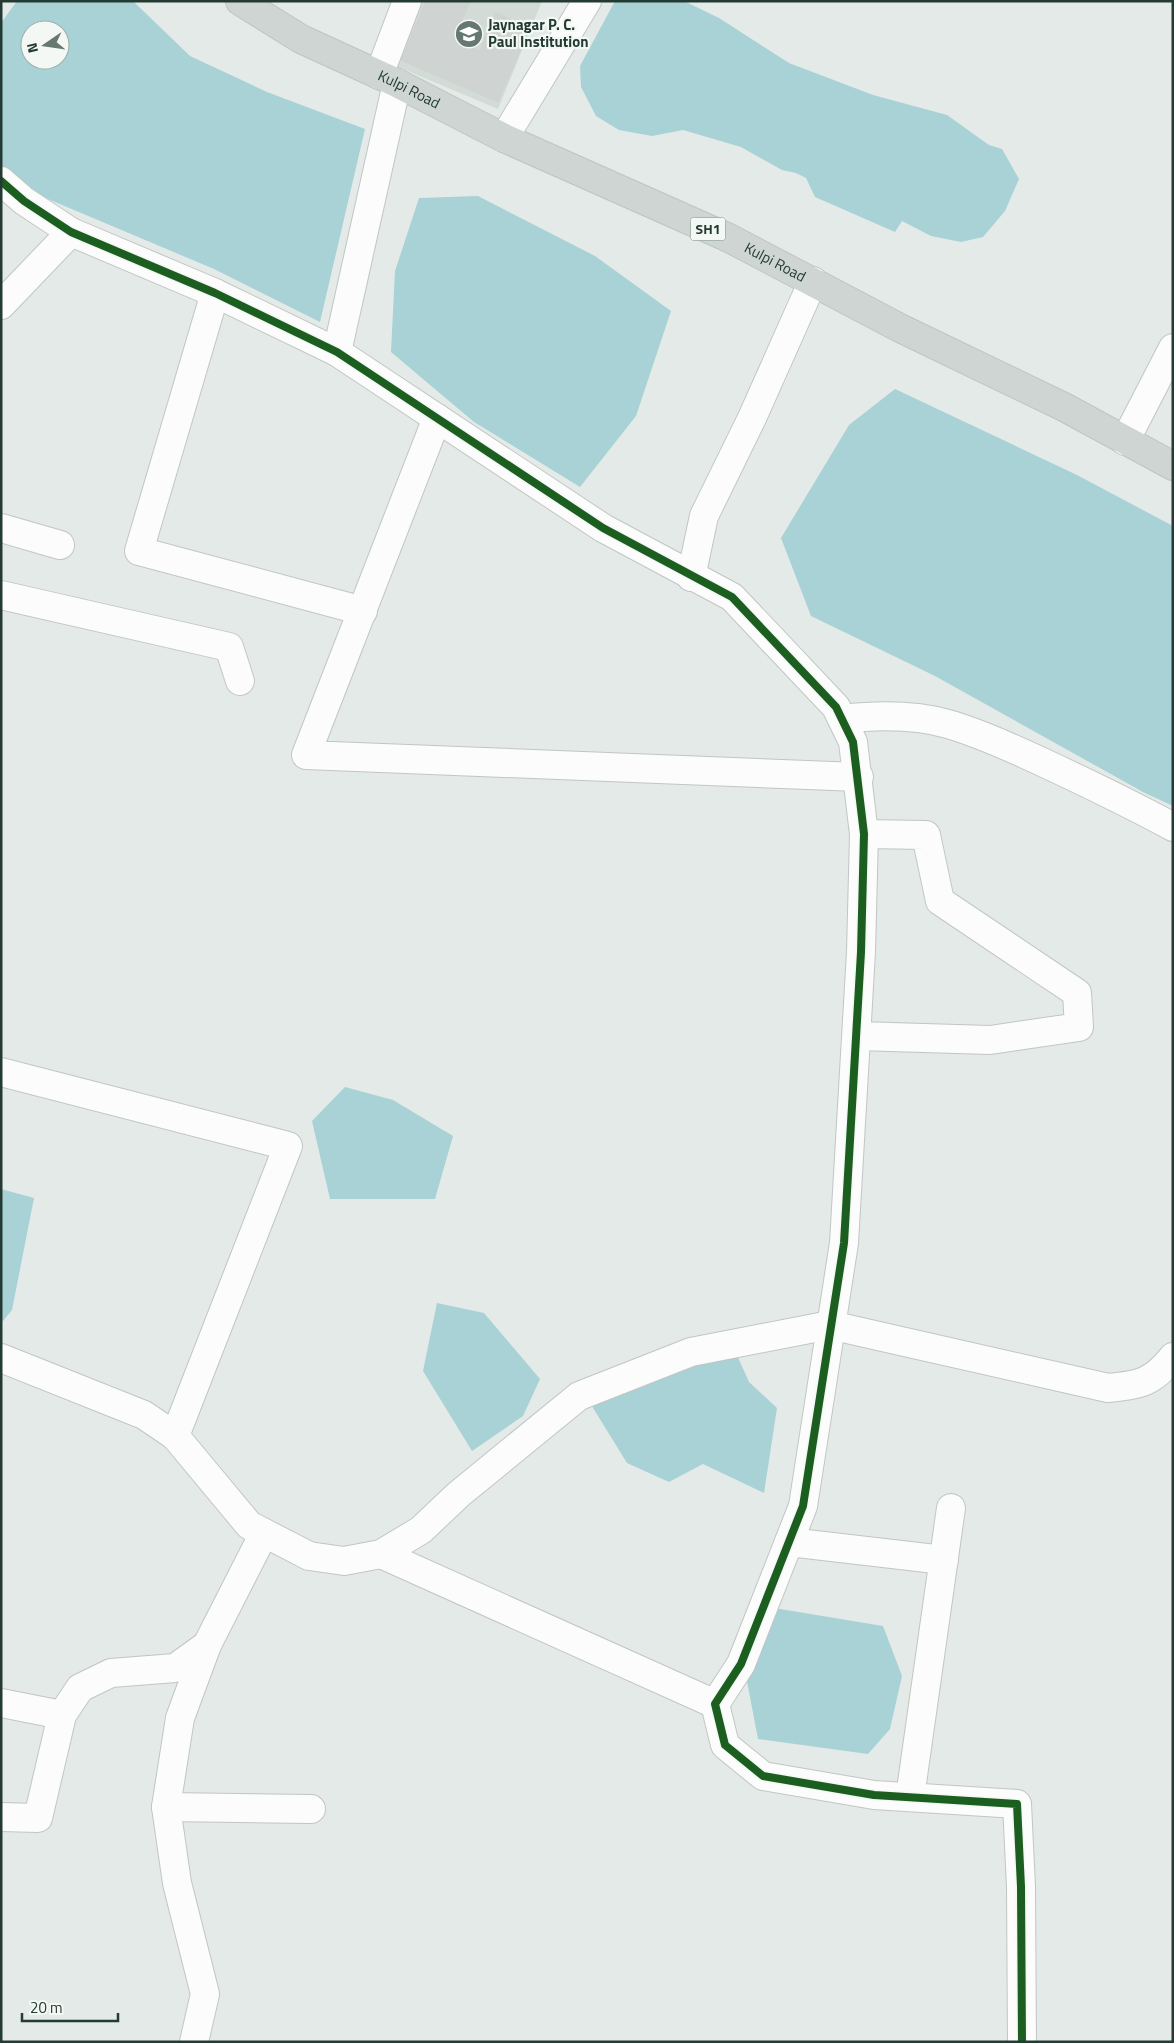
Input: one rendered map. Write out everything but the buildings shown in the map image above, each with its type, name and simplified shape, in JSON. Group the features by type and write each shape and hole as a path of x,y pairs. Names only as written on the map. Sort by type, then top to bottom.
{"main road":[{"name":"Kulpi Road","path":"240,1 301,39 388,79 504,138 729,238 814,281 900,328 1064,407 1173,466"}],"street":[{"path":"336,352 388,79 407,1"},
{"path":"504,138 587,1"},
{"path":"1,181 24,201 71,232 215,293 336,352 603,528 691,577 732,597 836,707 853,742 859,778 864,834 857,1036 844,1243 803,1506 741,1664 715,1704 725,1745 763,1776 874,1795 1017,1804 1021,1887 1022,2042"},
{"path":"1,305 71,232"},
{"path":"691,577 704,516 752,418 814,281"},
{"path":"215,293 139,551 363,610"},
{"path":"1125,441 1173,348"},
{"path":"437,418 306,755 859,778"},
{"path":"1,528 60,545"},
{"path":"1,595 228,647 240,681"},
{"path":"842,719 875,715 905,716 947,723 1016,750 1112,794 1173,827"},
{"path":"857,1036 990,1040 1079,1027 1077,993 940,901 926,835 864,834"},
{"path":"1,1072 288,1146 175,1436"},
{"path":"1,1358 144,1414 175,1436 249,1525 309,1556 344,1561 381,1554 422,1530 459,1494 579,1396 691,1352 830,1326 1108,1388 1136,1386 1160,1372 1173,1357"},
{"path":"910,1797 951,1508"},
{"path":"194,2042 205,1994 177,1883 166,1807 180,1718 207,1644 264,1533"},
{"path":"789,1542 944,1560"},
{"path":"381,1554 715,1704"},
{"path":"1,1817 38,1818 62,1715 80,1688 111,1673 175,1668 207,1644"},
{"path":"1,1703 62,1715"},
{"path":"166,1807 311,1809"}],"shaded area":[{"name":"Jaynagar P. C. Paul Institution","path":"422,1 542,1 498,109 396,66"}],"water":[{"path":"17,1 133,1 190,56 267,92 365,129 320,322 214,269 29,191 1,168 1,23"},
{"path":"615,1 684,1 719,18 789,63 873,95 947,115 989,145 1002,149 1019,179 1005,211 983,237 961,242 931,236 902,221 895,232 815,197 806,178 796,173 782,170 741,147 683,130 652,136 619,130 596,116 581,87 580,66"},
{"path":"478,196 595,256 671,311 636,416 580,487 474,422 391,352 395,271 419,198"},
{"path":"895,389 1077,475 1173,526 1173,806 1143,792 935,676 811,616 781,538 849,425"},
{"path":"345,1087 393,1100 453,1136 435,1199 330,1199 312,1121"},
{"path":"1,1189 34,1198 12,1310 3,1321 1,1320"},
{"path":"437,1303 484,1313 540,1379 523,1416 472,1451 423,1371"},
{"path":"736,1353 749,1382 777,1408 764,1493 703,1464 669,1482 627,1463 590,1403 643,1380"},
{"path":"774,1608 883,1626 902,1676 890,1729 868,1754 758,1739 746,1676"}],"cycle path":[{"path":"1,181 24,201 71,232 215,293 337,352 603,528 732,597 836,707 853,742 864,834 861,952 844,1243 803,1506 741,1664 715,1704 725,1745 763,1776 874,1795 1017,1804 1021,1887 1022,2042"}],"place":[{"name":"Jaynagar P. C. Paul Institution","path":"469,34"}]}
